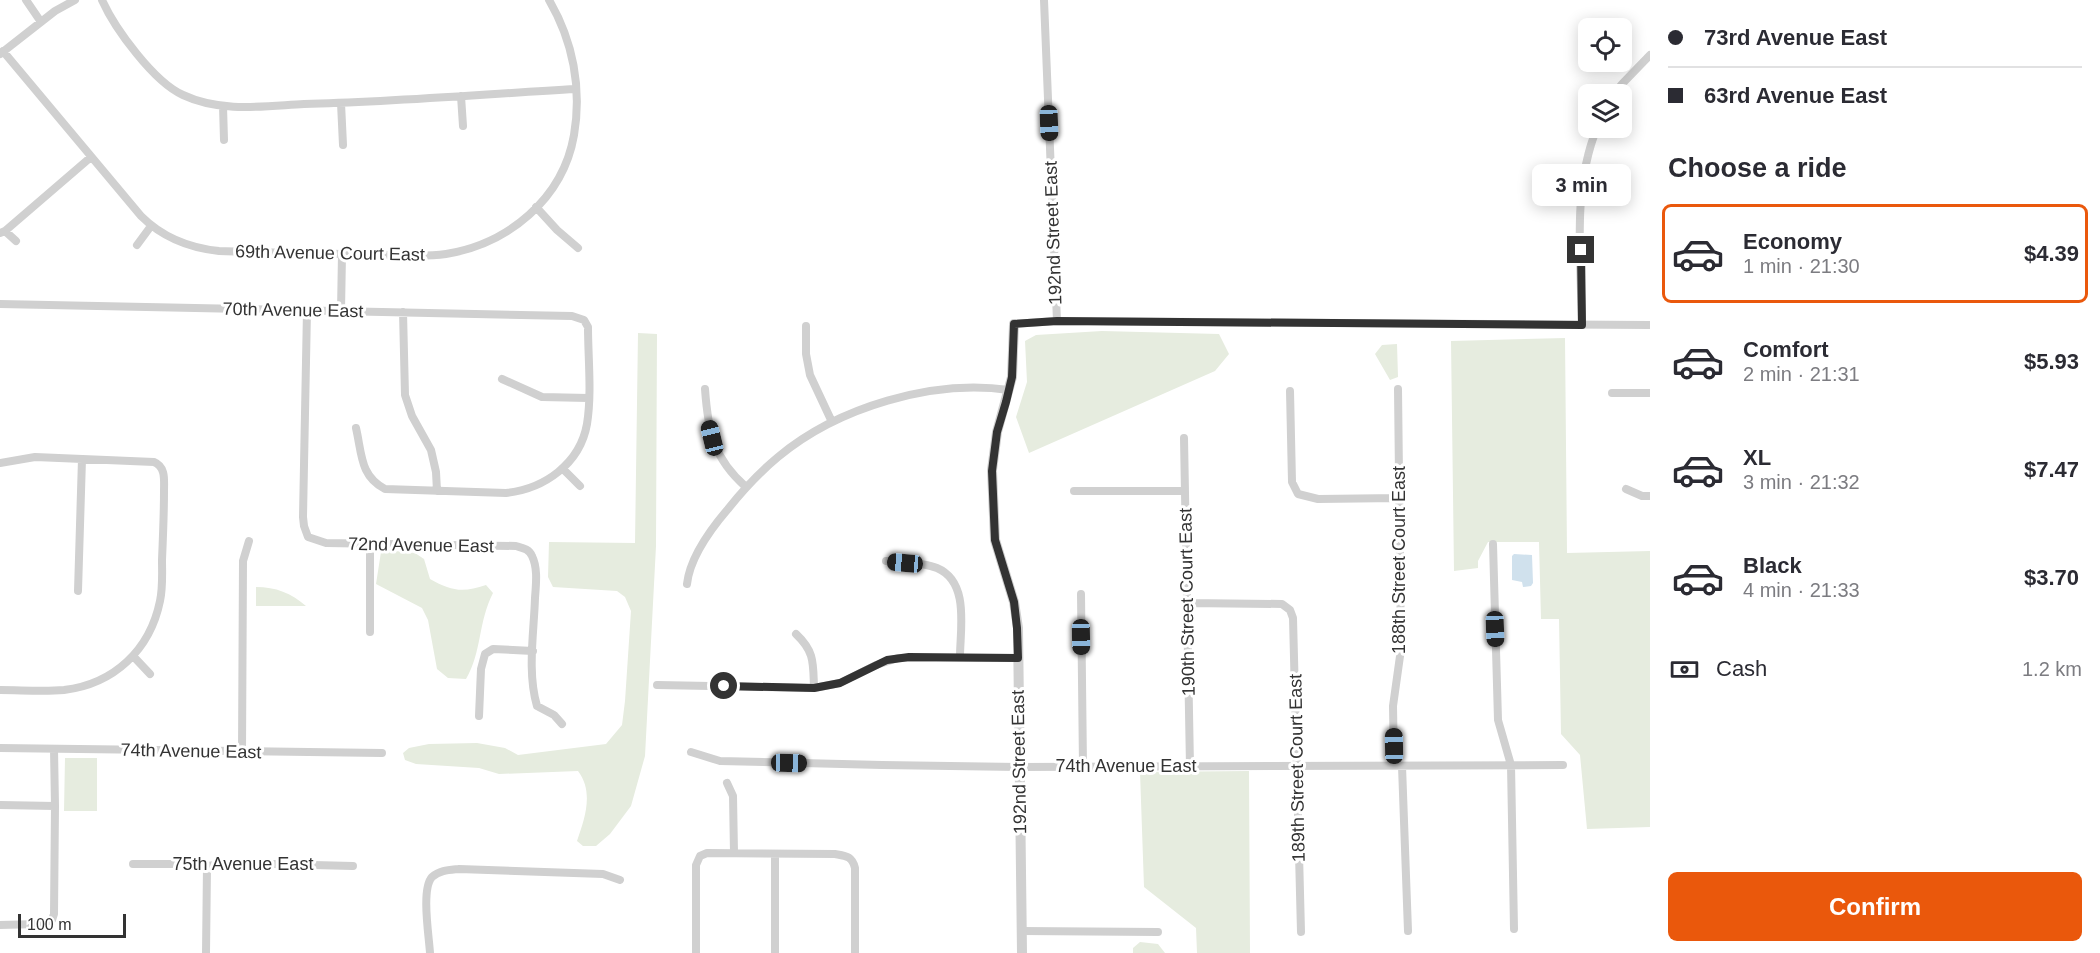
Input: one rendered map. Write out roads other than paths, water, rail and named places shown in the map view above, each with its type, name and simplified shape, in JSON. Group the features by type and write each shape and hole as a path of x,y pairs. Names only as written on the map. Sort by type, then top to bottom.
{"street":[{"path":"26,0 41,22"},
{"path":"2,53 55,11 75,0"},
{"path":"102,0 117,28 148,66 181,95 202,103 223,106 341,103 576,89"},
{"name":"69th Avenue Court East","path":"2,53 151,226 175,240 204,249 426,255 466,250 508,232 536,207 553,186 565,165 575,127 576,89 568,41 559,17 549,0"},
{"name":"192nd Street East","path":"1044,0 1057,321"},
{"path":"1622,84 1650,55"},
{"path":"461,96 463,126"},
{"path":"341,103 343,145"},
{"path":"223,106 224,140"},
{"path":"1582,325 1581,192 1586,162 1594,138"},
{"path":"16,241 2,232 91,157"},
{"path":"536,207 578,248"},
{"path":"137,244 151,226"},
{"path":"341,311 342,254"},
{"name":"70th Avenue East","path":"0,304 578,316 588,327 588,398"},
{"name":"72nd Avenue East","path":"307,310 303,517 307,534 312,539 326,543 516,546 528,550 533,558 536,573 533,651"},
{"path":"403,312 405,395 412,416 432,450 437,491"},
{"path":"1014,324 1057,321 1650,325"},
{"name":"192nd Street East","path":"1014,324 1012,377 993,452 993,524 997,550 1014,602 1017,628 1022,953"},
{"path":"806,326 806,354 810,375 832,422"},
{"path":"356,428 364,467 371,481 385,489 506,494 519,492 544,483 563,469 577,450 587,426 588,398 542,398 502,380"},
{"path":"687,584 688,571 717,521 746,487 800,440 832,422 874,405 912,394 957,388 1009,390"},
{"path":"705,389 712,438 722,460 746,487"},
{"name":"188th Street Court East","path":"1398,390 1401,649 1393,706 1408,931"},
{"path":"1290,391 1292,482 1301,496 1311,499 1398,498"},
{"path":"1612,393 1650,393"},
{"name":"190th Street Court East","path":"1184,438 1190,766"},
{"path":"0,462 35,457 154,462 159,464 164,476 162,591 151,630 134,657 119,670 100,681 82,686 64,690 0,690"},
{"path":"78,591 82,459"},
{"path":"563,469 580,486"},
{"path":"1626,489 1642,496 1650,496"},
{"path":"1074,491 1185,491"},
{"path":"242,751 243,561 249,541"},
{"path":"370,544 370,632"},
{"path":"1493,544 1498,720 1510,765 1514,929"},
{"path":"886,561 937,568 952,580 960,602 960,657"},
{"path":"1081,594 1083,766"},
{"name":"189th Street Court East","path":"1188,603 1274,603 1286,606 1290,610 1294,627 1300,932"},
{"path":"796,634 811,652 814,688"},
{"path":"479,716 481,669 489,650 533,651 533,688 537,706 554,715 562,724"},
{"path":"134,657 150,674"},
{"path":"657,685 814,688 840,683 876,665 898,658 1018,658"},
{"name":"74th Avenue East","path":"0,748 382,753"},
{"path":"0,925 39,924 51,920 55,908 54,749"},
{"name":"74th Avenue East","path":"691,752 720,761 1019,767 1563,765"},
{"path":"727,783 734,796 734,853"},
{"path":"0,805 55,806"},
{"path":"696,953 696,865 700,856 707,853 835,855 852,859 855,868 855,953"},
{"path":"775,854 775,953"},
{"name":"75th Avenue East","path":"133,864 207,866 232,863 352,866"},
{"path":"206,953 207,866"},
{"path":"430,953 426,893 428,883 432,878 446,870 603,874 620,880"},
{"path":"1022,931 1158,932"}],"water":[{"path":"1514,554 1532,555 1533,583 1531,586 1523,587 1522,582 1512,580 1512,556"}]}
